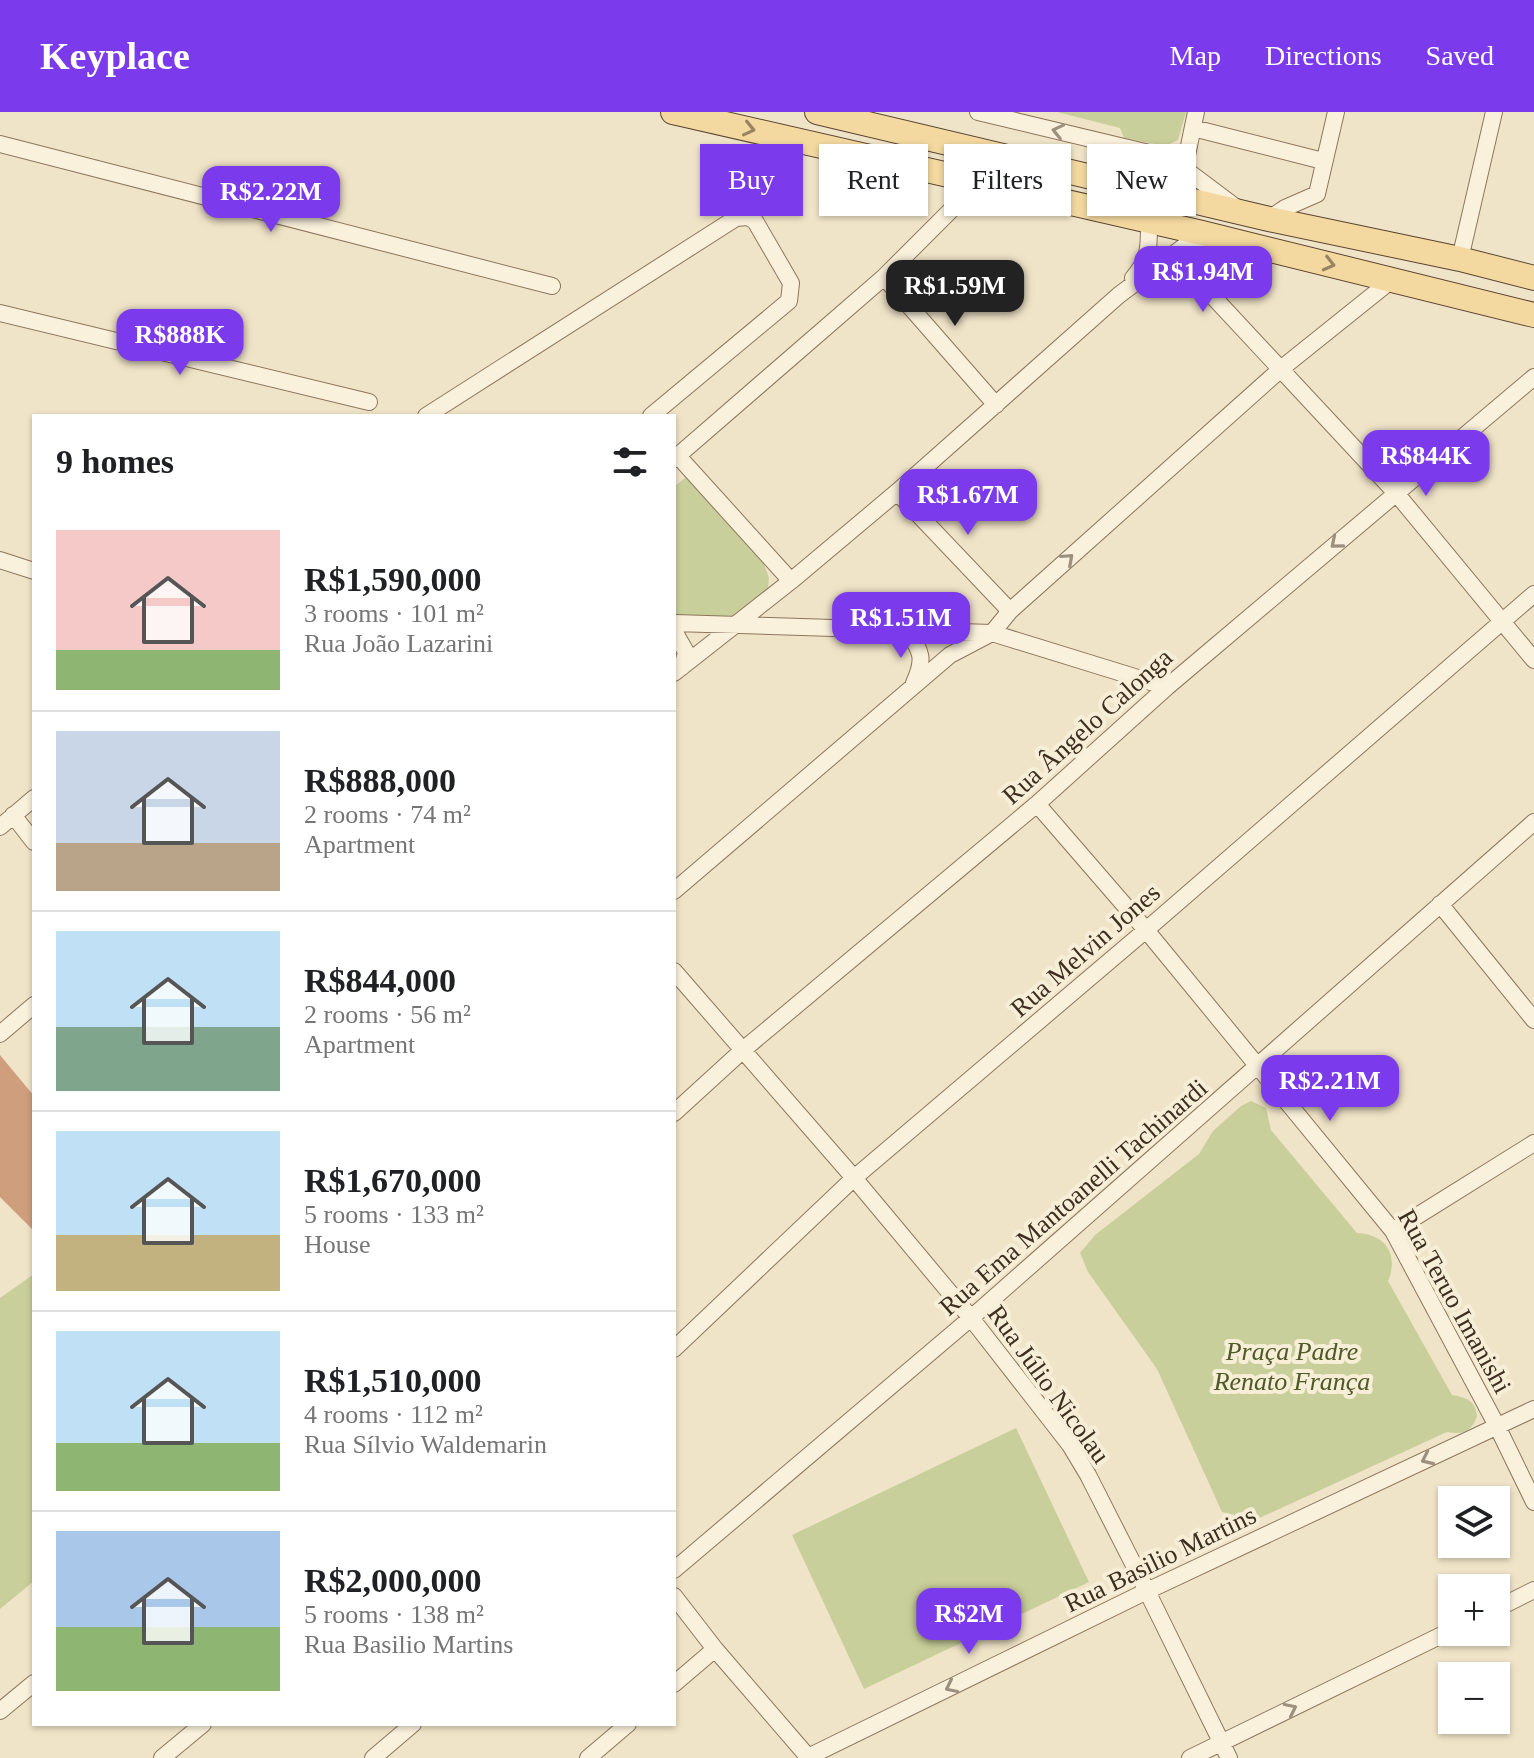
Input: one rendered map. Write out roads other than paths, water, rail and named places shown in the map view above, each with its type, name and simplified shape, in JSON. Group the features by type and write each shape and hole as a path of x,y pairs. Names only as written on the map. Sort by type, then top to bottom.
{"main road":[{"path":"673,112 944,174"},
{"path":"817,112 891,120 964,144"},
{"path":"1071,172 1534,278"},
{"path":"1071,203 1534,315"}],"street":[{"path":"978,112 1112,144"},
{"path":"1269,219 1317,194 1336,112"},
{"path":"1460,259 1494,112"},
{"path":"1189,144 1194,120 1323,161"},
{"path":"0,144 552,286"},
{"path":"1196,179 1240,210"},
{"path":"791,581 676,458 884,277 944,216"},
{"path":"429,414 736,218 748,217 755,221 791,283 789,301 653,414"},
{"path":"1119,295 1145,263 1149,221"},
{"path":"678,670 897,492 1119,295 1202,233"},
{"path":"1202,233 1196,268 1198,277 1396,493 1534,660"},
{"path":"884,277 996,405"},
{"path":"676,889 950,655 992,633 1010,611 1282,368 1393,279"},
{"path":"0,313 369,402"},
{"name":"Rua Ângelo Calonga","path":"676,1111 743,1050 1037,804 1167,687 1534,377"},
{"path":"897,492 1010,611"},
{"path":"0,560 32,570"},
{"name":"Rua Melvin Jones","path":"676,1347 854,1178 1534,594"},
{"path":"676,623 992,633 1167,687"},
{"path":"907,630 919,647 922,665 912,687"},
{"path":"676,634 686,652 678,670"},
{"path":"0,827 32,800"},
{"name":"Rua Teruo Imanishi","path":"1037,804 1146,930 1393,1231 1534,1502"},
{"path":"13,815 32,839"},
{"name":"Rua Ema Mantoanelli Tachinardi","path":"676,1568 971,1318 1534,822"},
{"path":"1440,904 1534,1020"},
{"name":"Rua Júlio Nicolau","path":"676,973 971,1318 1070,1445 1147,1591 1225,1751"},
{"path":"0,1034 32,1007"},
{"path":"1393,1231 1534,1143"},
{"name":"Rua Basilio Martins","path":"808,1758 1147,1591 1534,1409"},
{"path":"1510,1602 1534,1590"},
{"path":"676,1599 808,1758"},
{"path":"1190,1758 1225,1751 1438,1637"},
{"path":"676,1682 715,1649"},
{"path":"0,1711 32,1685"},
{"path":"162,1758 201,1726"},
{"path":"373,1758 411,1726"},
{"path":"588,1758 626,1726"}],"park label":[{"name":"Praça Padre Renato França","path":"1292,1366"}]}
